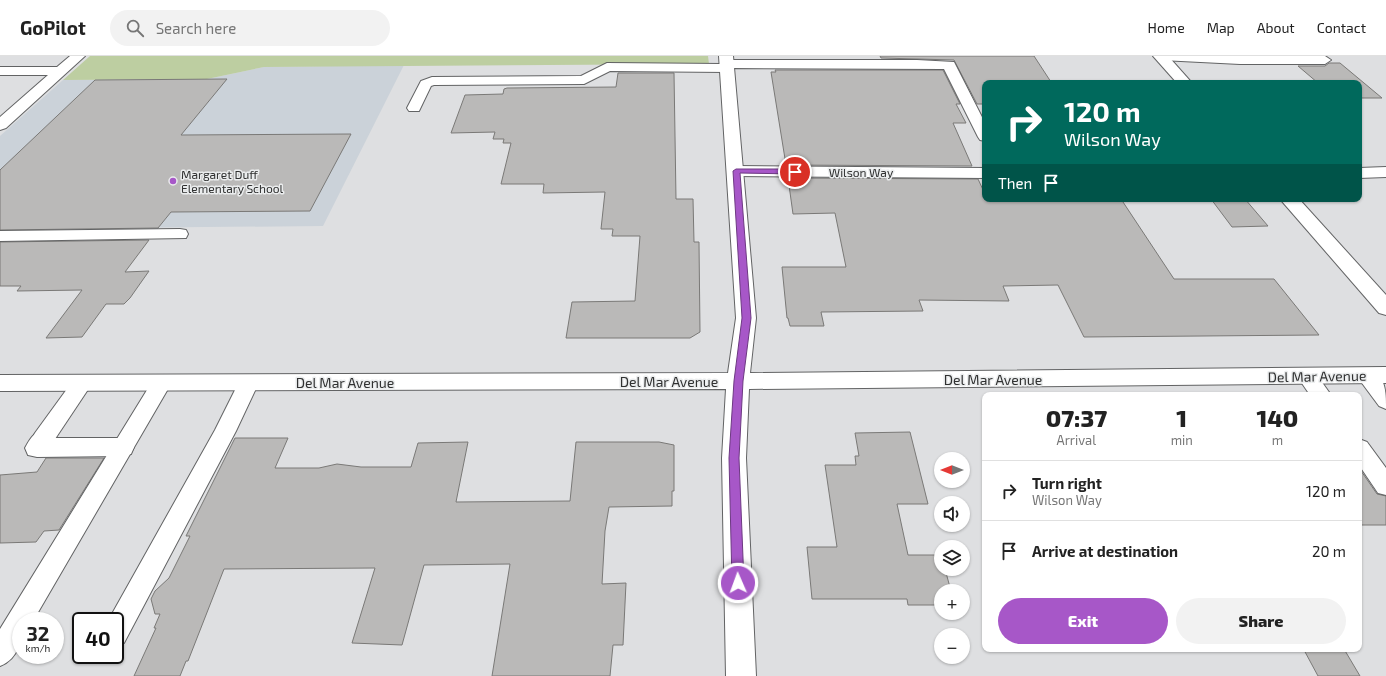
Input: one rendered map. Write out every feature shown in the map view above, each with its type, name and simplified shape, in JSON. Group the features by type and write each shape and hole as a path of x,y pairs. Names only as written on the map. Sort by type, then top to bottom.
{"street":[{"path":"0,125 78,56"},
{"path":"1160,56 1182,80"},
{"path":"727,63 746,318 738,381 734,458 741,676"},
{"path":"0,71 61,71"},
{"name":"Wilson Way","path":"736,171 982,173"},
{"path":"1292,202 1386,308"},
{"name":"Del Mar Avenue","path":"0,383 738,381 1376,375"},
{"path":"43,438 36,448 122,447"}],"lane":[{"path":"1160,56 1240,60 1325,60"},
{"path":"414,108 426,84 432,80 584,80 607,67 727,63 949,65 982,131"},
{"path":"1362,173 1386,172"},
{"path":"0,236 180,234"},
{"path":"1376,375 1386,401"},
{"path":"1307,376 1319,392"},
{"path":"0,653 162,382"},
{"path":"124,617 225,431 249,382"},
{"path":"43,438 82,383"},
{"path":"1362,452 1386,486"}],"shaded area":[{"name":"Margaret Duff Elementary School","path":"404,65 323,226 0,229 0,136 63,80 207,79 264,67"}],"green space":[{"path":"90,56 708,56 709,64 264,67 207,79 63,80"}],"building":[{"path":"880,56 1034,56 1050,80 982,80 982,104 977,104 954,60 881,58"},
{"path":"1329,63 1340,63 1360,80 1314,80 1298,66 1325,66"},
{"path":"775,70 943,70 960,104 956,104 966,123 953,123 972,166 786,165 771,72 776,72"},
{"path":"618,73 674,73 676,199 693,199 694,242 699,242 700,332 690,338 566,338 572,302 635,301 640,236 612,236 613,229 601,229 605,192 543,193 544,184 501,184 511,143 503,143 504,139 493,139 495,132 451,133 465,95 503,94 504,89 507,88 616,87"},
{"name":"Margaret Duff Elementary School","path":"227,79 181,135 351,134 310,211 171,212 158,228 0,230 0,170 95,80"},
{"path":"1362,81 1382,98 1362,98"},
{"path":"788,178 978,179 982,188 982,202 1123,202 1174,279 1274,279 1319,335 1084,337 1058,285 1003,286 1009,301 919,300 923,311 821,312 824,326 790,326 787,318 782,267 846,267 835,213 793,214"},
{"path":"1213,202 1248,202 1268,226 1232,227"},
{"path":"149,240 125,272 149,271 124,304 106,304 82,337 46,338 82,290 17,291 21,286 0,286 0,242"},
{"path":"910,432 928,504 897,504 908,555 934,555 934,576 947,576 949,584 934,584 934,605 908,605 907,599 812,599 807,547 837,547 825,465 856,465 855,456 859,456 855,433"},
{"path":"235,438 288,438 275,468 319,468 337,464 361,467 411,467 418,443 468,442 456,502 570,501 576,442 659,442 674,445 674,491 672,491 672,506 609,507 605,531 602,584 626,583 623,645 613,645 610,676 492,676 510,564 424,565 402,645 352,643 375,568 224,569 188,661 186,661 180,676 134,676 156,628 154,628 160,614 155,614 151,599 155,591 169,578 190,536 186,536"},
{"path":"46,458 104,458 59,530 44,531 36,542 0,543 0,475 37,472"},
{"path":"1362,472 1377,494 1386,496 1386,525 1362,525"},
{"path":"1305,652 1346,652 1360,676 1318,676"}],"place":[{"name":"Margaret Duff Elementary School","path":"173,181"}],"route":[{"path":"738,583 734,458 738,381 746,318 736,171 795,172"}]}
